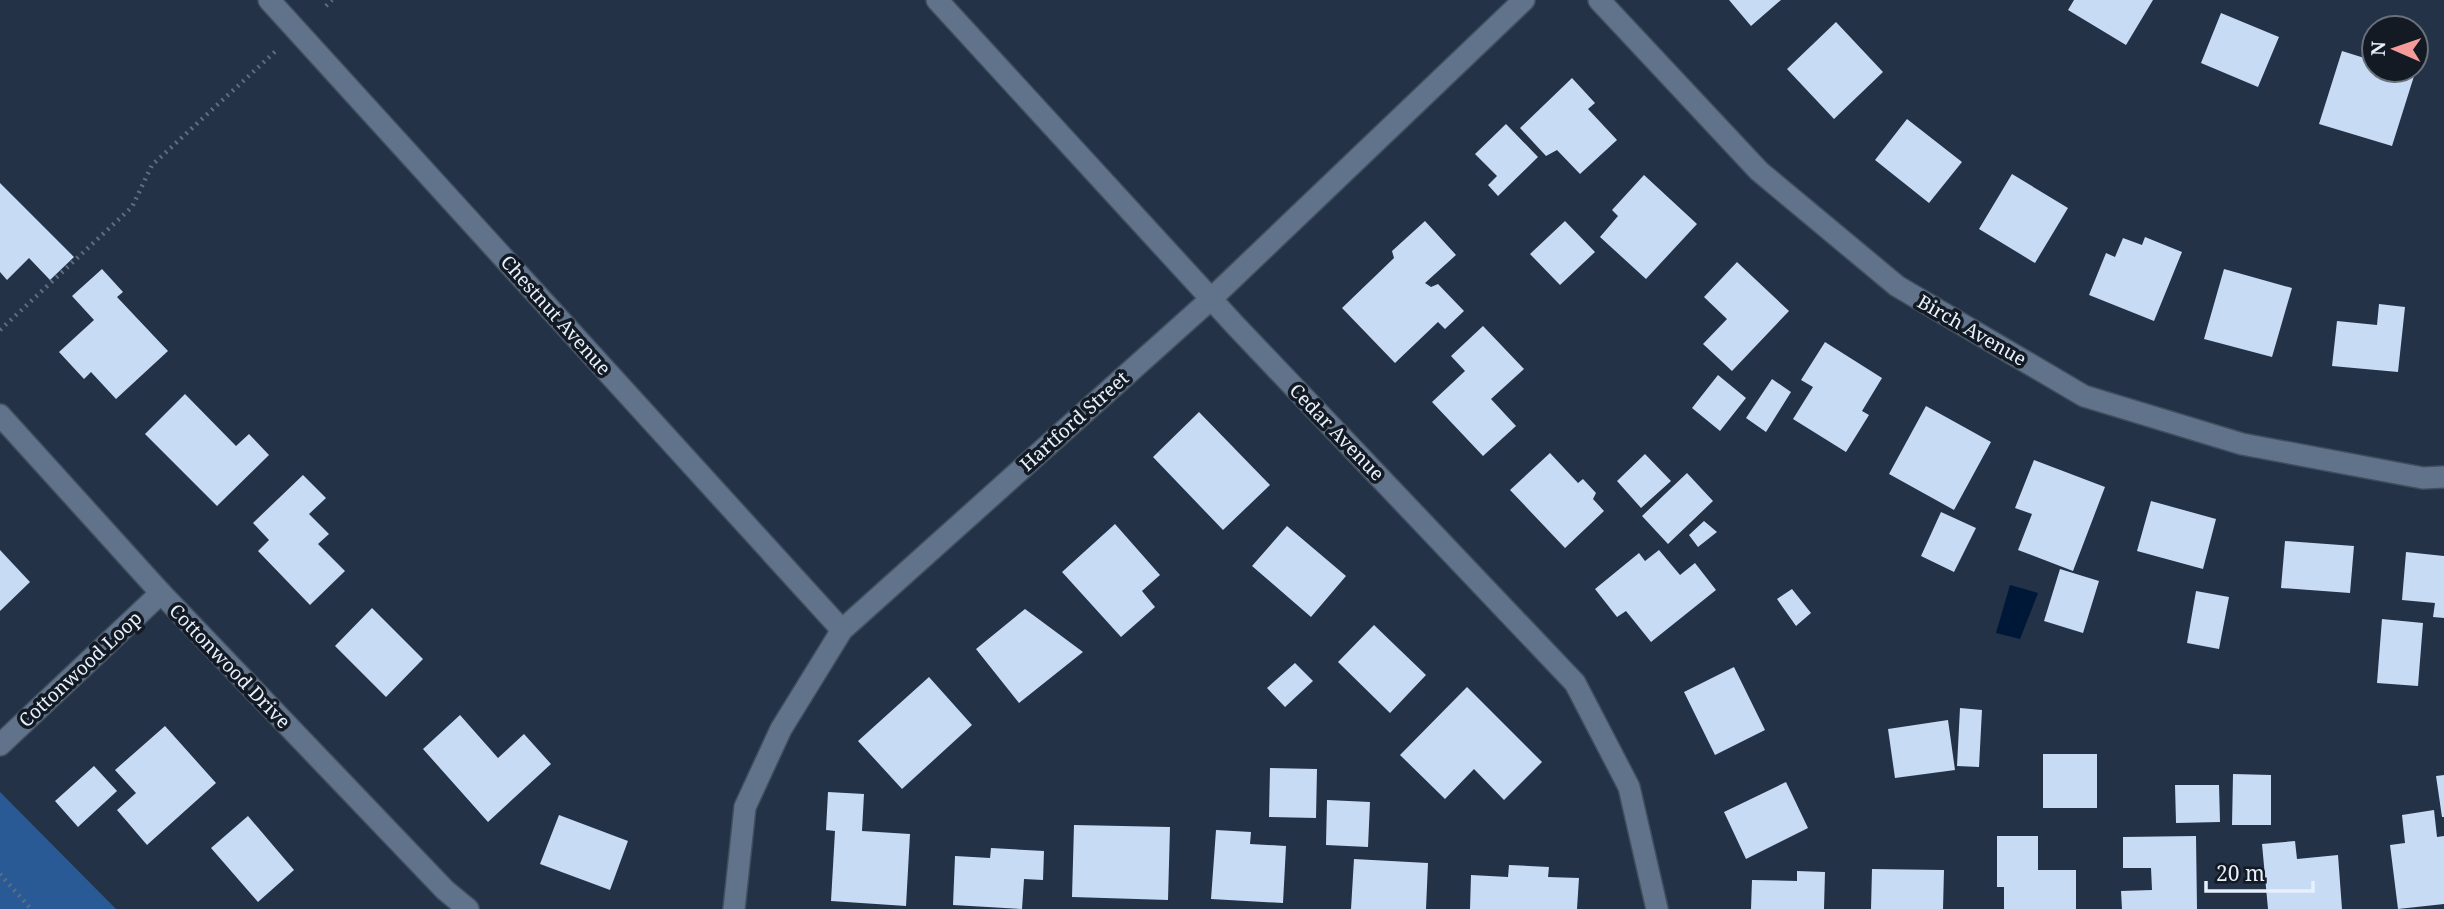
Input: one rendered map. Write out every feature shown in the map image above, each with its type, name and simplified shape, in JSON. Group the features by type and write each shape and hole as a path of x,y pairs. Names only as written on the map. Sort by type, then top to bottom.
{"street":[{"name":"Chestnut Avenue","path":"270,0 842,630"},
{"name":"Cedar Avenue","path":"937,0 1210,299 1575,683 1629,787 1657,909"},
{"name":"Hartford Street","path":"734,909 745,807 780,729 842,630 1210,299 1524,0"},
{"name":"Birch Avenue","path":"1599,0 1759,171 1897,286 2084,396 2242,444 2423,478 2444,477"},
{"name":"Cottonwood Drive","path":"0,415 161,593 445,890 468,909"},
{"name":"Cottonwood Loop","path":"0,745 161,593"}],"path":[{"path":"326,6 332,0"},
{"path":"0,330 132,207 152,165 278,49"},
{"path":"0,874 32,909"}],"shaded area":[{"path":"2010,585 2038,593 2020,639 1996,633"},
{"path":"0,792 116,909 0,909"}],"building":[{"path":"1729,0 1781,0 1751,26"},
{"path":"2074,0 2153,0 2126,45 2068,10"},
{"path":"2221,13 2279,37 2258,87 2201,63"},
{"path":"1836,22 1883,72 1834,119 1787,69"},
{"path":"2342,51 2360,57 2360,84 2412,84 2392,146 2319,124"},
{"path":"1572,78 1595,103 1588,109 1617,140 1580,174 1557,150 1546,156 1520,128"},
{"path":"1907,119 1962,162 1929,203 1875,160"},
{"path":"1506,124 1538,157 1498,196 1488,185 1497,176 1475,154"},
{"path":"2012,174 2068,208 2035,263 1979,229"},
{"path":"1644,175 1697,224 1646,279 1600,237 1618,216 1612,210"},
{"path":"0,183 74,257 50,280 29,258 7,280 0,272"},
{"path":"1425,221 1456,255 1425,283 1431,287 1438,284 1464,311 1445,329 1438,322 1395,363 1342,308 1394,258 1392,251"},
{"path":"1565,221 1595,252 1560,285 1530,254"},
{"path":"2145,237 2182,252 2154,321 2089,295 2106,253 2115,257 2123,238 2142,245"},
{"path":"1737,262 1789,311 1732,371 1703,344 1727,319 1704,297"},
{"path":"102,269 123,292 117,297 168,351 116,399 91,372 84,379 59,352 94,320 72,296"},
{"path":"2224,269 2292,288 2272,357 2204,339"},
{"path":"2379,304 2405,307 2398,372 2332,366 2337,321 2377,325"},
{"path":"1483,326 1524,369 1491,399 1516,426 1483,456 1432,402 1465,371 1451,356"},
{"path":"1825,342 1882,378 1862,411 1869,415 1846,452 1793,419 1813,387 1801,380"},
{"path":"1718,375 1746,398 1720,431 1692,408"},
{"path":"1772,379 1791,392 1766,432 1746,418"},
{"path":"185,394 236,446 249,434 269,455 217,506 145,434"},
{"path":"1926,406 1991,442 1954,510 1889,474"},
{"path":"1199,412 1270,485 1223,530 1153,457"},
{"path":"1550,453 1578,483 1583,479 1596,493 1593,499 1604,511 1565,548 1510,490"},
{"path":"1645,454 1671,481 1641,508 1617,481"},
{"path":"2034,460 2105,487 2073,571 2018,550 2032,514 2015,508"},
{"path":"1687,473 1713,501 1668,544 1642,516"},
{"path":"303,475 326,498 309,514 329,534 318,544 345,571 310,605 258,551 269,540 253,523"},
{"path":"2151,501 2216,519 2203,569 2137,551"},
{"path":"1941,512 1976,528 1954,572 1921,556"},
{"path":"1704,521 1717,532 1698,547 1689,535"},
{"path":"1115,524 1160,575 1142,591 1155,607 1121,637 1062,572"},
{"path":"1287,526 1346,576 1311,617 1252,566"},
{"path":"2285,541 2354,546 2350,593 2281,588"},
{"path":"0,550 30,582 0,611"},
{"path":"1659,550 1680,575 1695,563 1716,590 1651,642 1626,611 1617,617 1595,589 1639,553 1645,561"},
{"path":"2406,552 2444,556 2444,618 2433,617 2435,603 2402,600"},
{"path":"2060,569 2099,581 2083,633 2044,621"},
{"path":"1792,589 1811,613 1796,626 1777,599"},
{"path":"2196,591 2229,597 2219,649 2187,643"},
{"path":"372,608 423,659 386,697 335,646"},
{"path":"1025,609 1083,652 1019,703 976,649"},
{"path":"2382,619 2423,623 2418,686 2377,683"},
{"path":"1374,625 1426,675 1390,713 1338,662"},
{"path":"1295,663 1313,681 1285,707 1267,688"},
{"path":"1734,667 1765,730 1715,755 1684,692"},
{"path":"929,677 972,725 902,789 858,741"},
{"path":"1467,687 1542,762 1504,800 1474,769 1445,799 1400,755"},
{"path":"1960,708 1982,710 1979,767 1957,766"},
{"path":"460,715 498,758 524,734 551,764 488,822 423,749"},
{"path":"1948,720 1955,770 1895,778 1888,729"},
{"path":"165,726 216,783 147,845 117,810 136,793 115,770"},
{"path":"2043,754 2097,754 2097,808 2043,808"},
{"path":"94,766 117,791 78,827 55,801"},
{"path":"1270,768 1317,769 1316,818 1269,817"},
{"path":"2233,774 2271,775 2271,825 2232,825"},
{"path":"2444,775 2444,817 2442,817 2436,776"},
{"path":"1786,782 1808,828 1746,859 1724,812"},
{"path":"2175,785 2219,785 2220,822 2176,823"},
{"path":"828,792 864,794 862,831 910,834 906,906 831,901 835,831 826,830"},
{"path":"1327,800 1370,802 1368,847 1326,845"},
{"path":"2434,810 2437,837 2444,836 2444,904 2398,909 2390,845 2405,843 2402,815"},
{"path":"559,815 628,841 610,890 540,864"},
{"path":"248,816 294,870 258,902 211,848"},
{"path":"1074,825 1170,827 1168,900 1072,897"},
{"path":"1216,830 1251,832 1250,844 1286,846 1283,903 1211,899"},
{"path":"1997,836 2038,836 2038,870 2076,870 2076,909 2004,909 2004,887 1997,887"},
{"path":"2196,836 2197,909 2122,909 2121,891 2152,890 2151,868 2123,868 2123,837"},
{"path":"2295,841 2297,859 2338,855 2342,909 2268,909 2262,844"},
{"path":"991,848 1044,851 1043,880 1024,879 1022,909 953,905 955,856 990,858"},
{"path":"1354,859 1428,863 1426,909 1351,909"},
{"path":"1509,865 1549,867 1548,877 1579,878 1577,909 1470,909 1471,875 1508,877"},
{"path":"1872,869 1944,870 1943,909 1871,909"},
{"path":"1797,871 1825,872 1824,909 1751,909 1752,880 1797,881"}]}
